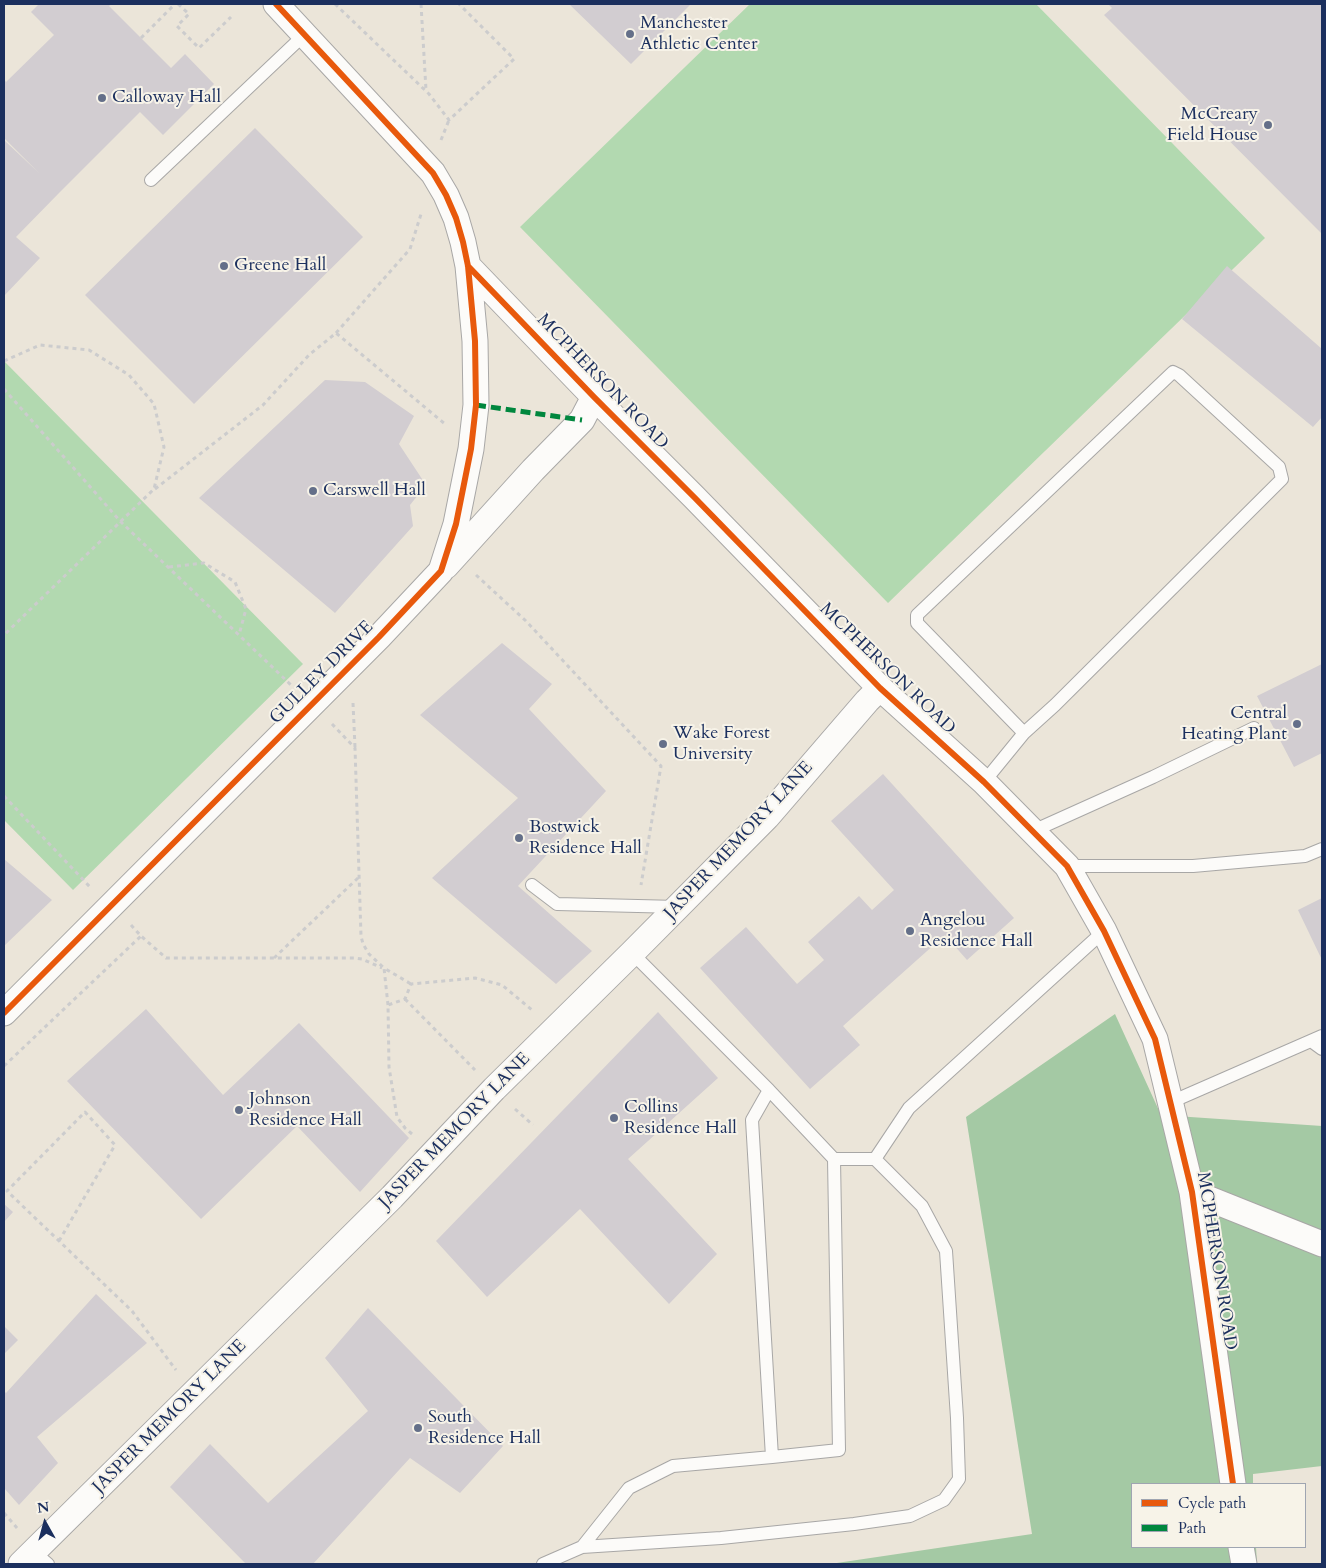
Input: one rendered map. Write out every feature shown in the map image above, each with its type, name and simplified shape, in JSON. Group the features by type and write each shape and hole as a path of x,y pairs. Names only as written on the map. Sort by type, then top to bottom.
{"street":[{"path":"276,4 433,173 446,194 456,218 464,242 468,266"},
{"name":"MCPHERSON ROAD","path":"468,266 880,688 984,782 1067,866 1104,931 1155,1039 1192,1192 1233,1483"},
{"name":"GULLEY DRIVE","path":"448,563 471,449 476,406 475,341 468,266"},
{"name":"GULLEY DRIVE","path":"4,1013 379,637 533,470 582,420 594,397"},
{"name":"JASPER MEMORY LANE","path":"32,1554 392,1197 494,1089 767,817 880,688"},
{"path":"1192,1192 1322,1244"},
{"path":"1242,1548 1244,1564"}],"lane":[{"path":"152,180 304,35"},
{"path":"984,782 1024,733 1282,479 1279,467 1179,375 1173,372 917,615 917,623 1024,733"},
{"path":"1033,832 1254,728"},
{"path":"1067,866 1192,866 1305,856 1322,849"},
{"path":"532,884 557,904 678,907"},
{"path":"875,1159 909,1108 1104,931"},
{"path":"582,1547 629,1488 673,1466 839,1450 834,1159 769,1090 632,953"},
{"path":"1170,1102 1317,1039 1322,1050"},
{"path":"769,1090 752,1120 772,1457"},
{"path":"543,1564 582,1547 721,1538 854,1524 910,1516 944,1500 959,1479 958,1418 946,1251 922,1206 875,1159 834,1159"}],"path":[{"path":"141,38 177,4 189,14 177,26 199,48 231,17"},
{"path":"336,4 426,91 449,120"},
{"path":"421,4 426,91"},
{"path":"4,635 154,489 264,405 309,355 336,333 410,249 440,144 449,120 514,59 458,4"},
{"path":"336,333 445,424"},
{"path":"4,361 40,345 89,350 129,375 154,404 164,447 154,489"},
{"path":"4,389 121,522 312,704 355,748 361,936 369,954 384,968 388,1005 389,1067 397,1117 418,1138"},
{"path":"168,567 204,563 236,582 246,609 239,635"},
{"path":"448,563 526,622 661,766 638,906"},
{"path":"4,796 96,893 112,904 141,936 166,958 362,959 384,968 410,984 475,978 502,985 536,1013"},
{"path":"274,958 359,877"},
{"path":"4,1066 141,936"},
{"path":"405,999 410,984"},
{"path":"388,1005 405,999"},
{"path":"405,999 533,1126"},
{"path":"59,1241 115,1145 85,1112 7,1191 59,1241 132,1311 180,1375"},
{"path":"4,1513 32,1554"}],"green space":[{"path":"750,4 1036,4 1265,238 888,603 520,227"},
{"path":"4,361 303,664 73,890 4,820"},
{"path":"1115,1014 1161,1115 1322,1126 1322,1466 1253,1474 1253,1483 1131,1483 1131,1548 1256,1548 1257,1564 830,1564 1032,1534 966,1117"}],"building":[{"name":"Calloway Hall","path":"39,4 112,4 109,6 171,68 185,54 214,84 163,135 140,112 59,193 16,237 40,258 4,296 4,140 39,173 4,138 4,79 6,82 54,35 31,12"},
{"name":"Manchester Athletic Center","path":"569,4 691,4 631,64"},
{"name":"McCreary Field House","path":"1108,4 1322,4 1322,234 1104,15 1112,8"},
{"name":"Greene Hall","path":"255,128 363,237 194,404 85,295"},
{"path":"1227,266 1322,349 1322,417 1313,427 1182,319"},
{"name":"Carswell Hall","path":"325,380 365,382 414,416 399,444 426,485 410,505 413,526 335,613 199,498"},
{"name":"Bostwick Residence Hall","path":"502,643 552,684 529,709 606,791 518,886 592,951 556,984 432,878 518,798 420,715"},
{"name":"Central Heating Plant","path":"1322,664 1322,753 1294,767 1257,696"},
{"name":"Angelou Residence Hall","path":"883,774 1014,918 967,960 945,935 843,1026 860,1045 810,1089 700,968 746,927 797,984 824,960 808,942 859,896 872,910 894,890 831,821"},
{"path":"4,859 52,900 4,946"},
{"path":"1322,898 1322,960 1298,910"},
{"name":"Johnson Residence Hall","path":"146,1009 223,1095 299,1023 409,1138 360,1192 297,1126 201,1219 67,1081"},
{"name":"Collins Residence Hall","path":"658,1012 718,1078 628,1159 717,1254 669,1304 580,1209 487,1297 436,1241"},
{"path":"4,1204 13,1212 4,1222"},
{"path":"96,1294 147,1343 37,1437 58,1463 19,1505 4,1488 4,1391 6,1393"},
{"name":"South Residence Hall","path":"368,1308 503,1446 460,1493 410,1458 313,1564 246,1564 170,1487 210,1444 268,1503 368,1411 325,1358"},
{"path":"4,1326 18,1340 4,1354"}],"marked path":[{"path":"476,405 582,420"}],"cycle path":[{"path":"4,1013 379,637 441,571 456,524 471,449 476,405 475,341 468,266 456,218 446,195 433,173 276,4"},
{"path":"468,266 880,688 984,782 1067,866 1104,931 1155,1039 1192,1192 1233,1483"}],"place":[{"name":"Manchester Athletic Center","path":"630,34"},
{"name":"Calloway Hall","path":"102,98"},
{"name":"McCreary Field House","path":"1268,125"},
{"name":"Greene Hall","path":"224,266"},
{"name":"Carswell Hall","path":"313,491"},
{"name":"Central Heating Plant","path":"1297,724"},
{"name":"Wake Forest University","path":"663,744"},
{"name":"Bostwick Residence Hall","path":"519,838"},
{"name":"Angelou Residence Hall","path":"910,931"},
{"name":"Johnson Residence Hall","path":"239,1110"},
{"name":"Collins Residence Hall","path":"614,1118"},
{"name":"South Residence Hall","path":"418,1428"}]}
